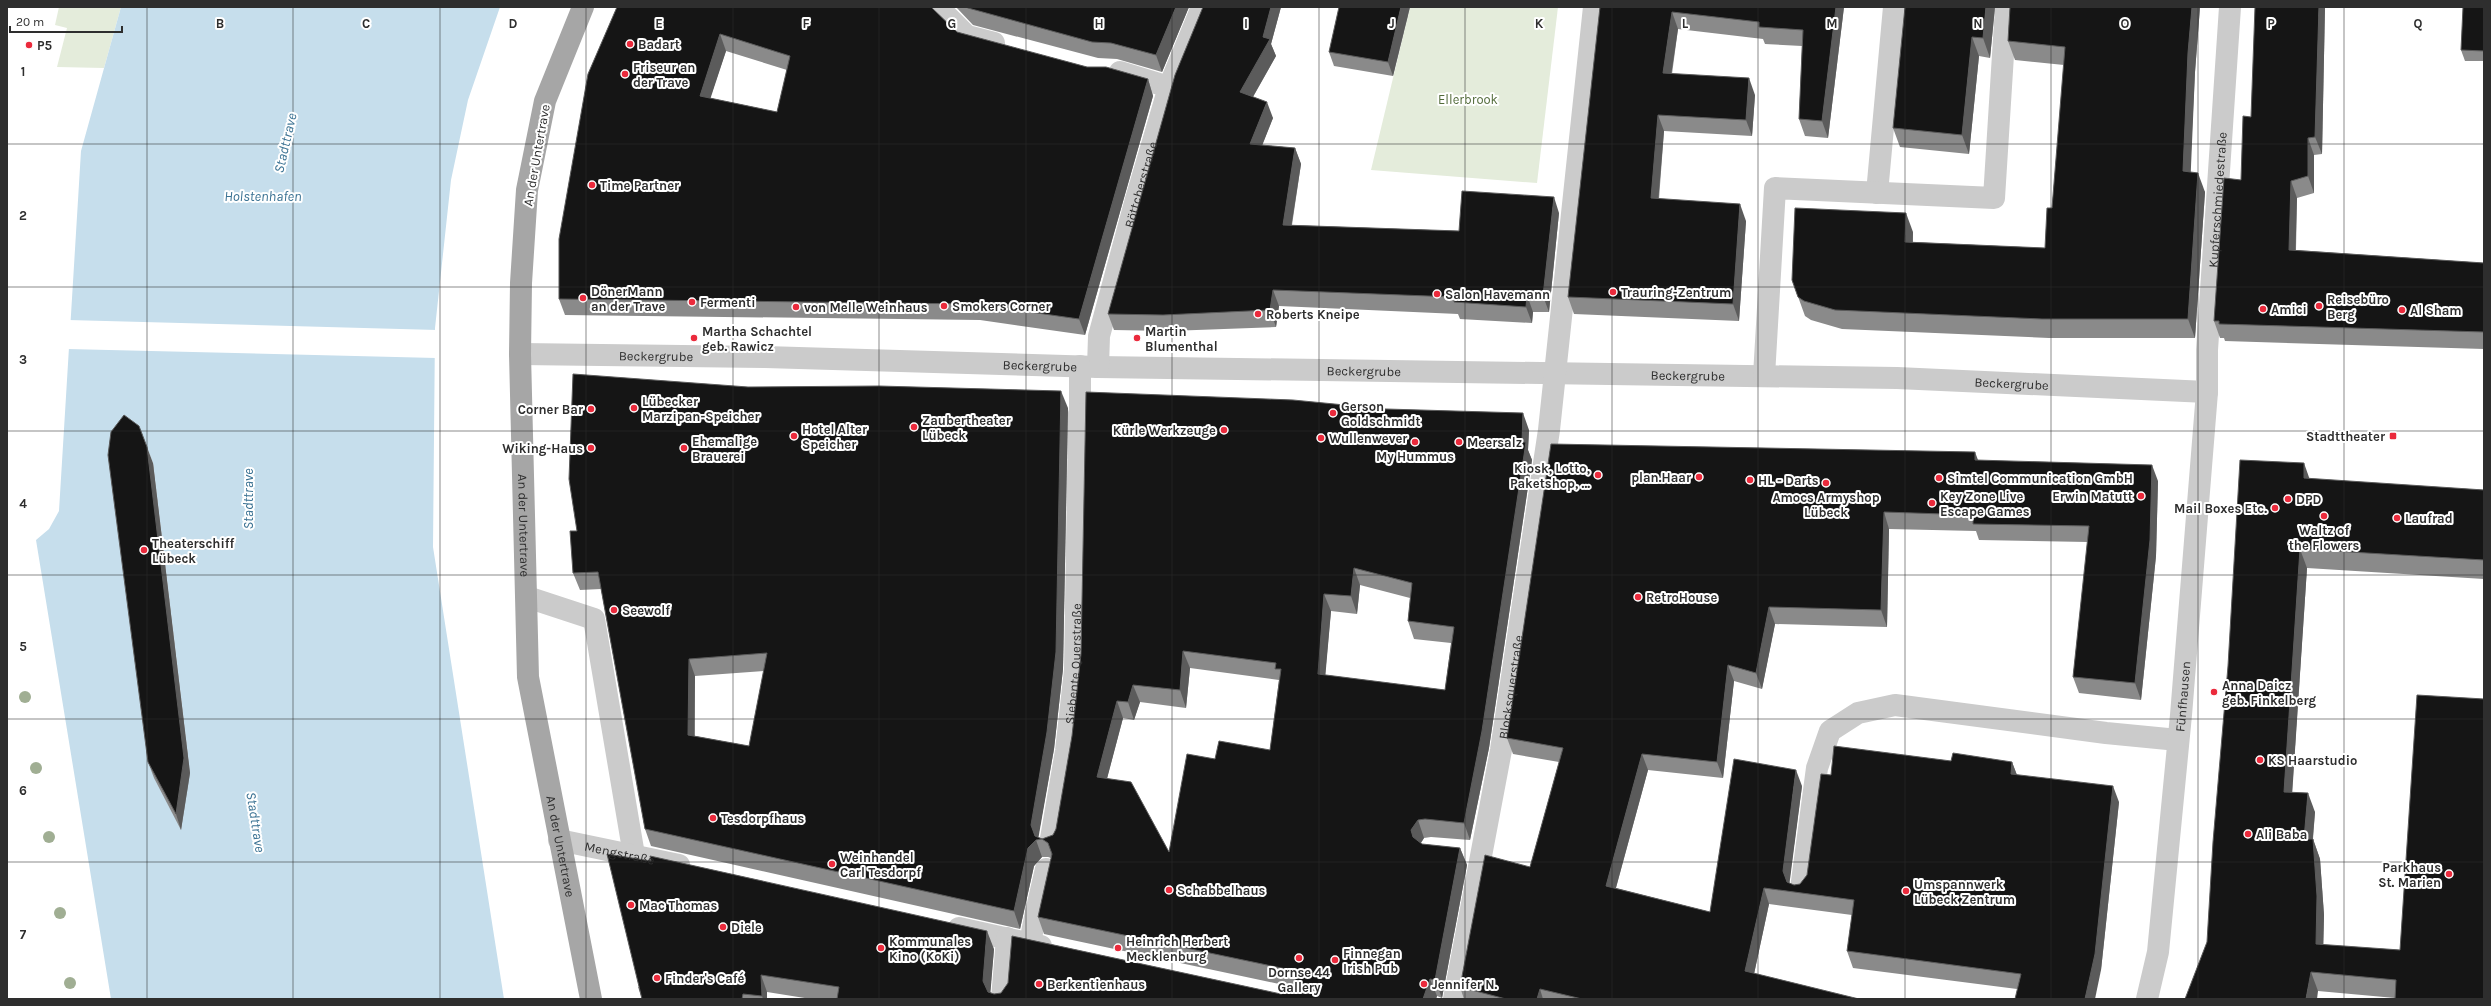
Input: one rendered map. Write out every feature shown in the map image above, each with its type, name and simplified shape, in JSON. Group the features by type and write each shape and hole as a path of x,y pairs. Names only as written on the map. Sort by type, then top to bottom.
{"main road":[{"name":"An der Untertrave","path":"583,7 545,101 527,190 521,282 520,354 528,677 559,840 592,999"}],"street":[{"path":"927,7 942,11 967,36 1012,48"},
{"name":"Böttcherstraße","path":"1089,366 1099,336 1136,199 1169,87 1202,7"},
{"path":"1555,373 1594,7"},
{"path":"1877,193 1894,7"},
{"path":"1764,376 1775,188 1994,198 2006,7"},
{"name":"Kupferschmiedestraße","path":"2207,392 2207,350 2230,7"},
{"path":"1102,71 1114,71 1169,87"},
{"name":"Beckergrube","path":"520,354 1089,366 1897,378 2207,392"},
{"name":"Siebente Querstraße","path":"1030,943 1048,856 1066,751 1075,670 1079,412 1089,366"},
{"name":"Blocksquerstraße","path":"1454,999 1471,853 1501,750 1548,438 1555,373"},
{"name":"Fünfhausen","path":"2147,999 2158,952 2178,740 2207,392"},
{"path":"527,597 594,619 634,855"},
{"path":"1801,889 1817,768 1830,731 1858,713 1895,705 2106,733 2178,740"},
{"name":"Mengstraße","path":"559,840 697,869"},
{"path":"937,924 1061,950"},
{"path":"1002,999 1007,938"}],"green space":[{"path":"59,7 121,7 104,68 57,67 67,28 55,25"},
{"name":"Ellerbrook","path":"1410,7 1558,7 1537,183 1371,170"}],"water":[{"name":"Holstenhafen","path":"121,7 500,7 468,100 451,180 435,328 433,547 504,999 111,999 36,540 49,529 59,511 81,151","holes":["145,442 153,463 190,773"]}],"pier":[{"path":"68,320 437,330 436,358 67,349"}],"building":[{"path":"617,7 931,7 957,32 1087,67 1106,67 1148,79 1079,319 974,304 559,299 559,239 588,74","holes":["720,34 790,56 777,112 700,96"]},
{"path":"966,7 1176,7 1156,55 1111,43 1092,42"},
{"path":"1203,7 1271,7 1263,37 1270,39 1240,92 1267,102 1250,144 1295,148 1283,225 1459,231 1462,191 1554,197 1543,296 1527,295 1526,307 1454,302 1454,297 1273,290 1270,310 1163,315 1108,314 1175,75"},
{"path":"1339,7 1401,7 1388,62 1329,52"},
{"path":"1600,7 1836,7 1822,121 1799,119 1803,30 1759,27 1759,22 1672,12 1663,73 1749,78 1746,120 1658,115 1651,198 1740,204 1733,304 1568,297"},
{"path":"1905,7 1986,7 1983,38 1972,37 1962,135 1893,128"},
{"path":"2010,7 2192,7 2188,53 2183,171 2198,173 2188,319 2042,319 1835,310 1804,301 1798,297 1792,280 1795,208 1906,213 1905,242 2045,248 2047,208 2052,208 2065,47 2008,41"},
{"path":"2255,7 2319,7 2315,137 2308,138 2308,176 2291,181 2289,250 2484,263 2484,332 2219,324 2219,321 2214,321 2224,178 2241,180 2243,116 2251,117"},
{"path":"2463,7 2484,7 2484,51 2461,50"},
{"path":"573,374 748,387 879,386 1061,391 1056,652 1047,732 1031,825 1035,836 1042,839 1036,840 1028,848 1014,911 645,829 598,572 573,573 570,531 577,531 569,479","holes":["767,653 749,746 688,735 689,659"]},
{"path":"1086,392 1293,400 1386,409 1523,413 1522,442 1526,442 1482,731 1464,823 1425,819 1418,820 1411,830 1413,837 1422,844 1460,848 1435,980 1430,979 1423,999 837,999 839,987 761,975 762,996 743,994 742,999 642,999 607,854 651,861 650,856 987,931 983,981 988,992 994,994 1001,993 1008,983 1012,936 1281,994 1293,990 1296,978 1286,969 1038,917 1052,854 1048,843 1042,839 1053,835 1056,829 1072,736 1081,654","holes":["1354,568 1412,583 1408,621 1454,627 1445,690 1318,674 1324,594 1351,596","1183,651 1276,663 1275,669 1281,669 1270,750 1219,741 1215,759 1187,754 1169,852 1131,782 1097,777 1117,701 1128,702 1133,685 1180,690"]},
{"name":"Theaterschiff Lübeck","path":"124,415 139,426 147,447 184,758 176,814 148,762 108,455 111,432"},
{"path":"1551,444 1975,452 1975,460 2152,465 2150,540 2135,683 2073,677 2089,526 1973,524 1973,515 1884,512 1881,610 1769,607 1756,673 1728,665 1717,762 1642,754 1606,886 1710,912 1734,759 1796,770 1783,871 1787,882 1794,885 1800,884 1807,875 1821,774 1831,775 1834,746 1951,761 1953,753 2012,762 2011,774 2113,786 2095,954 2085,999 2015,999 2021,974 1847,951 1854,900 1764,888 1745,971 1859,999 1582,999 1540,989 1537,999 1506,999 1460,987 1485,855 1530,867 1563,748 1507,738"},
{"path":"2240,460 2304,463 2304,478 2484,490 2484,560 2300,549 2284,792 2308,793 2304,839 2313,839 2317,896 2316,944 2400,950 2417,695 2484,699 2484,999 2395,999 2396,980 2311,972 2306,999 2185,999 2207,942 2213,842 2228,666"}],"place":[{"name":"Badart","path":"630,44"},
{"name":"P5","path":"29,45"},
{"name":"Friseur an der Trave","path":"625,74"},
{"name":"Time Partner","path":"592,185"},
{"name":"Trauring-Zentrum","path":"1613,292"},
{"name":"Salon Havemann","path":"1437,294"},
{"name":"DönerMann an der Trave","path":"583,298"},
{"name":"Fermenti","path":"692,302"},
{"name":"Smokers Corner","path":"944,306"},
{"name":"Reisebüro Berg","path":"2319,306"},
{"name":"von Melle Weinhaus","path":"796,307"},
{"name":"Amici","path":"2263,309"},
{"name":"Al Sham","path":"2402,310"},
{"name":"Roberts Kneipe","path":"1258,314"},
{"name":"Martha Schachtel geb. Rawicz","path":"694,338"},
{"name":"Martin Blumenthal","path":"1137,338"},
{"name":"Lübecker Marzipan-Speicher","path":"634,408"},
{"name":"Corner Bar","path":"591,409"},
{"name":"Gerson Goldschmidt","path":"1333,413"},
{"name":"Zaubertheater Lübeck","path":"914,427"},
{"name":"Kürle Werkzeuge","path":"1224,430"},
{"name":"Hotel Alter Speicher","path":"794,436"},
{"name":"Stadttheater","path":"2393,436"},
{"name":"Wullenwever","path":"1321,438"},
{"name":"My Hummus","path":"1415,442"},
{"name":"Meersalz","path":"1459,442"},
{"name":"Wiking-Haus","path":"591,448"},
{"name":"Ehemalige Brauerei","path":"684,448"},
{"name":"Kiosk, Lotto, Paketshop, ...","path":"1598,475"},
{"name":"plan.Haar","path":"1699,477"},
{"name":"Simtel Communication GmbH","path":"1939,478"},
{"name":"HL - Darts","path":"1750,480"},
{"name":"Amocs Armyshop Lübeck","path":"1826,483"},
{"name":"Erwin Matutt","path":"2141,496"},
{"name":"DPD","path":"2288,499"},
{"name":"Key Zone Live Escape Games","path":"1932,503"},
{"name":"Mail Boxes Etc.","path":"2275,508"},
{"name":"Waltz of the Flowers","path":"2324,516"},
{"name":"Laufrad","path":"2397,518"},
{"name":"Theaterschiff Lübeck","path":"144,550"},
{"name":"RetroHouse","path":"1638,597"},
{"name":"Seewolf","path":"614,610"},
{"name":"Anna Daicz geb. Finkelberg","path":"2214,692"},
{"name":"KS Haarstudio","path":"2260,760"},
{"name":"Tesdorpfhaus","path":"713,818"},
{"name":"Ali Baba","path":"2248,834"},
{"name":"Weinhandel Carl Tesdorpf","path":"832,864"},
{"name":"Parkhaus St. Marien","path":"2449,874"},
{"name":"Schabbelhaus","path":"1169,890"},
{"name":"Umspannwerk Lübeck Zentrum","path":"1906,891"},
{"name":"Mac Thomas","path":"631,905"},
{"name":"Diele","path":"723,927"},
{"name":"Kommunales Kino (KoKi)","path":"881,948"},
{"name":"Heinrich Herbert Mecklenburg","path":"1118,948"},
{"name":"Dornse 44 Gallery","path":"1299,958"},
{"name":"Finnegan Irish Pub","path":"1335,960"},
{"name":"Finder's Café","path":"657,978"},
{"name":"Berkentienhaus","path":"1039,984"},
{"name":"Jennifer N.","path":"1424,984"}],"water label":[{"name":"Stadttrave","path":"285,143"},
{"name":"Stadttrave","path":"248,499"},
{"name":"Stadttrave","path":"256,822"}]}
